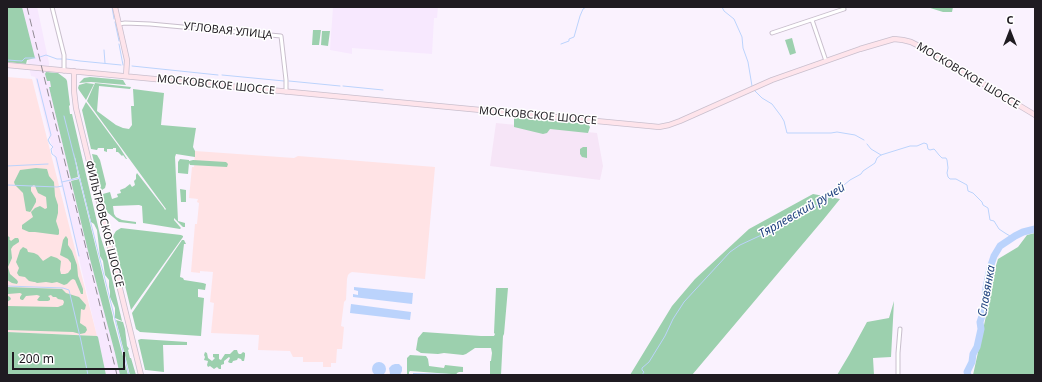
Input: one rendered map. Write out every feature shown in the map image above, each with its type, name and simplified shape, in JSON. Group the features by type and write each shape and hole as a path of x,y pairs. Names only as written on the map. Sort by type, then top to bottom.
{"main road":[{"path":"115,7 127,60 126,76"},
{"name":"МОСКОВСКОЕ ШОССЕ","path":"7,65 450,108 660,126 669,125 680,121 786,75 894,39 916,44 1035,115"},
{"name":"ФИЛЬТРОВСКОЕ ШОССЕ","path":"74,71 76,108 141,375"}],"street":[{"path":"52,7 64,55 64,71"},
{"path":"772,33 844,9"},
{"path":"812,20 826,61"},
{"name":"УГЛОВАЯ УЛИЦА","path":"119,24 150,24 281,36 286,92"},
{"path":"898,375 900,329"}],"shaded area":[{"path":"17,7 37,7 49,63 49,77 55,95 112,322 120,375 106,375 35,77 31,76 28,62 29,57"},
{"path":"333,7 438,7 437,18 434,18 432,54 352,48 352,54 330,50"},
{"path":"7,77 32,79 97,336 7,332"},
{"path":"496,123 597,133 603,166 600,180 490,166"},
{"path":"195,151 294,158 298,156 435,167 425,279 350,273 347,279 346,300 344,302 341,326 344,327 342,349 337,349 336,363 331,363 331,367 323,367 323,362 303,362 303,357 293,357 290,351 258,350 259,335 211,333 214,303 210,302 213,272 191,272 195,224 197,224 199,203 197,202 198,199 189,198"}],"green space":[{"path":"7,7 22,7 35,58 27,60 26,64 7,62"},
{"path":"927,7 953,7 952,12 943,12"},
{"path":"313,30 321,30 319,45 312,45"},
{"path":"322,31 330,31 328,46 321,45"},
{"path":"792,38 796,53 790,55 785,40"},
{"path":"46,72 58,73 67,81 70,114 72,114 122,321 115,318 115,308 110,297 109,280 105,275 103,261 100,256 97,230 91,222 74,153 78,177 71,179 49,87 51,87 50,81 47,81 45,74"},
{"path":"90,77 123,80 126,85 91,82 79,83 84,78"},
{"path":"86,83 94,84 86,100 78,88 79,85"},
{"path":"95,83 131,87 130,89 99,86 97,111 116,125 129,129 132,125 131,106 134,106 133,89 164,93 161,125 196,128 193,147 195,157 176,154 175,157 178,221 185,223 185,227 183,227 174,218 181,228 180,229 143,223 142,206 139,205 113,206 116,217 122,220 136,222 136,224 119,222 107,212 102,195 110,192 112,199 118,197 117,194 121,193 120,190 130,184 132,187 135,185 134,181 137,173 165,210 166,209 87,101"},
{"path":"86,102 127,159 123,155 122,156 116,152 116,148 107,149 107,152 104,151 104,148 98,148 97,150 91,149 82,110"},
{"path":"514,118 588,124 590,127 588,133 550,129 547,133 543,134 514,127"},
{"path":"587,147 587,158 582,157 580,154 580,149"},
{"path":"92,154 97,155 100,160 106,184 105,188 102,190 101,190"},
{"path":"180,159 189,161 226,162 228,164 227,167 190,165 189,163 188,174 178,173 178,162"},
{"path":"36,168 47,169 49,176 54,182 55,196 58,205 56,221 59,230 58,235 29,232 22,229 22,225 33,217 31,212 35,208 40,206 45,209 47,208 46,197 38,193 34,185 31,187 31,191 36,199 36,202 30,212 26,211 23,193 14,182 20,170"},
{"path":"79,179 128,375 120,375 90,259 71,181"},
{"path":"180,189 186,190 186,202 181,202"},
{"path":"813,194 840,199 692,375 630,375 672,306 695,279 749,229"},
{"path":"121,228 183,236 131,310 113,236 116,231"},
{"path":"1035,233 1035,375 973,375 988,307 989,288 998,259 1018,247 1027,235"},
{"path":"8,236 11,241 15,238 18,238 19,240 19,242 11,249 12,258 8,267 10,274 17,280 17,284 7,280"},
{"path":"66,236 68,239 68,245 77,265 78,276 83,289 83,294 81,294 75,280 73,279 64,285 57,282 37,283 29,281 25,277 19,276 17,273 19,268 16,262 20,250 23,247 27,249 28,252 38,255 43,261 51,256 57,258 61,261 61,274 68,273 71,269 71,263 68,259 60,255 63,240"},
{"path":"182,240 184,240 186,244 184,244 180,277 184,280 206,284 205,290 198,289 198,297 204,298 201,336 140,332 136,329 132,313"},
{"path":"7,287 62,289 66,293 79,297 86,305 84,310 81,309 80,323 86,327 87,330 85,333 80,334 73,332 7,330 7,306 58,307 63,305 64,302 63,300 51,295 48,296 50,300 48,301 37,300 40,296 37,295 26,296 22,300 20,297 22,294 20,293 8,294 11,299 7,302"},
{"path":"496,288 508,288 501,375 490,375 491,348 475,348 463,355 421,353 416,350 418,338 423,332 494,336"},
{"path":"894,301 891,357 873,358 874,375 837,375 867,322 889,318"},
{"path":"116,320 123,322 127,346 136,375 130,375"},
{"path":"7,332 97,336 106,375 7,375"},
{"path":"138,340 187,342 187,345 163,345 164,372 145,370"},
{"path":"234,350 237,350 239,354 243,352 245,353 244,361 238,358 230,363 228,362 229,357 224,361 224,364 221,365 221,369 217,367 214,369 210,366 208,367 208,361 204,360 205,352 207,353 208,358 212,361 215,358 213,357 213,354 219,354 219,359 221,360 225,354 230,354"},
{"path":"410,355 426,356 429,366 444,368 445,365 463,367 463,372 452,375 410,371 409,375 407,375 407,358"}],"water":[{"path":"354,287 413,293 412,304 353,297 353,294 358,295 358,291 354,290"},
{"path":"351,304 411,312 410,320 350,313"},
{"path":"972,354 976,354 973,365 969,370 970,375 967,375 966,370 971,362"},
{"path":"379,362 384,364 386,369 384,374 379,376 374,374 372,369 374,364"},
{"path":"395,364 399,364 402,367 400,375 390,374 389,368"},
{"path":"413,373 452,374 452,375 413,375"}],"waterway":[{"path":"112,7 114,19"},
{"path":"561,44 574,37 580,16 583,9 586,7"},
{"path":"722,7 724,11 734,19 742,37 743,48 748,62 752,86"},
{"path":"115,22 119,41"},
{"path":"119,44 123,65"},
{"path":"104,50 105,63"},
{"path":"40,57 46,55 57,59 63,59"},
{"path":"7,60 22,61 25,58 35,58"},
{"path":"66,59 121,65"},
{"path":"132,66 218,75"},
{"path":"222,75 284,81"},
{"path":"37,79 51,135 48,140 53,147 51,149 52,154 56,157 79,256"},
{"path":"289,81 340,86"},
{"path":"343,86 383,90"},
{"path":"755,91 762,98 772,104 784,121 787,133 837,132 855,135 864,140"},
{"path":"64,116 129,375"},
{"name":"Тярлевский ручей","path":"642,375 644,372 642,368 649,362 684,302 730,252 740,245 783,225 799,214 827,199 850,180 861,174 875,163 877,158 881,155 910,146 917,146 924,143 927,144 928,149 934,149 942,158 946,158 948,177 950,179 956,179 967,185 968,191 973,193 983,205 988,208 990,220 994,221 999,229 1005,233 1010,236 1015,236"},
{"path":"867,144 871,149 881,155"},
{"path":"7,166 48,164"},
{"path":"62,182 79,178"},
{"path":"7,185 62,186"},
{"name":"Славянка","path":"968,375 967,372 977,347 981,329 980,322 985,307 986,288 994,256 1000,246 1015,236 1035,229"},
{"path":"7,286 63,288 69,290 88,375"}],"railway":[{"path":"27,7 117,375"}]}
